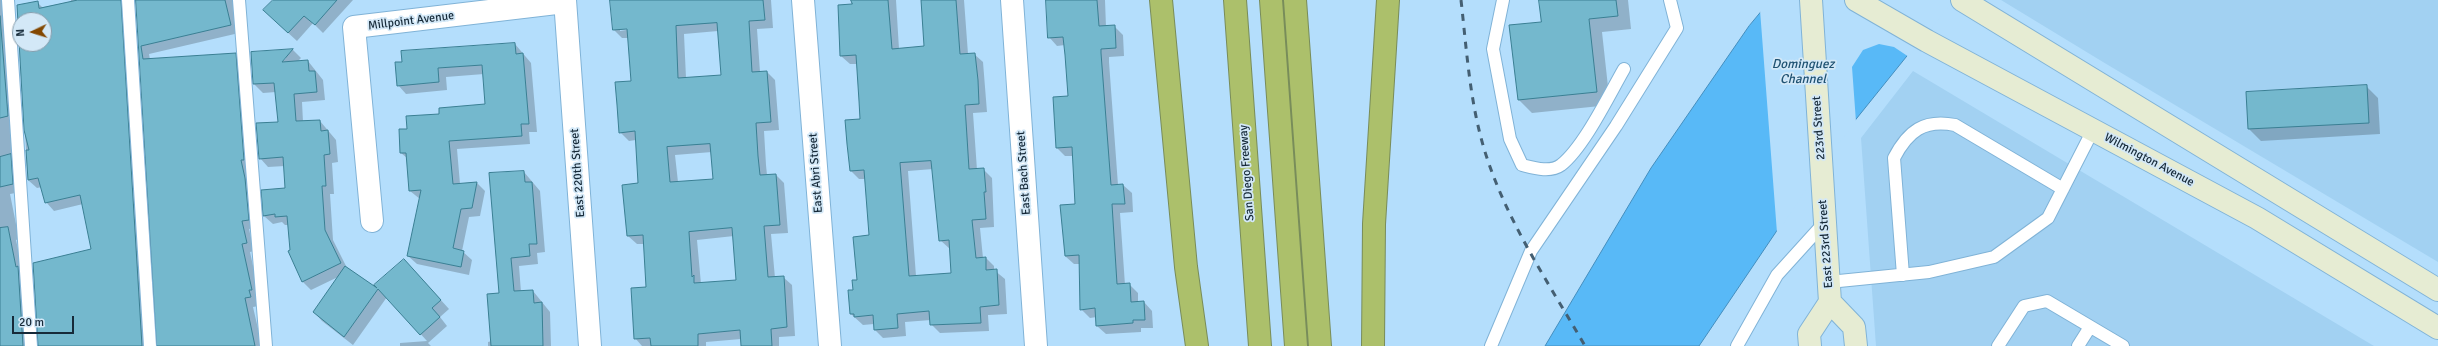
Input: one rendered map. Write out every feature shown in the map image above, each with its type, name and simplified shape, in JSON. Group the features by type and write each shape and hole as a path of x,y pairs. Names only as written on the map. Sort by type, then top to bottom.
{"highway":[{"path":"1161,0 1186,267 1197,346"},
{"name":"San Diego Freeway","path":"1235,0 1260,346"},
{"path":"1257,0 1282,346"},
{"path":"1271,0 1296,346"},
{"path":"1295,0 1320,346"},
{"path":"1373,346 1374,224 1388,0"}],"main road":[{"name":"223rd Street","path":"1811,0 1822,185"},
{"name":"Wilmington Avenue","path":"1856,0 1927,41 2257,218 2438,328"},
{"path":"1962,0 2438,290"},
{"name":"East 223rd Street","path":"1810,346 1809,334 1829,292 1822,185"},
{"name":"East 223rd Street","path":"1829,292 1854,327 1856,346"}],"street":[{"name":"East Abri Street","path":"803,0 830,346"},
{"name":"East Bach Street","path":"1012,0 1036,346"},
{"name":"Millpoint Avenue","path":"372,221 354,28 565,1"},
{"name":"East 220th Street","path":"565,1 590,346"}],"lane":[{"path":"8,0 32,346"},
{"path":"128,0 150,346"},
{"path":"239,0 266,346"},
{"path":"1503,0 1493,49 1510,139 1522,165 1541,170 1560,166 1580,143 1624,69"},
{"path":"1491,346 1531,251 1616,126 1677,28 1670,0"},
{"path":"1903,274 1894,158 1903,140 1916,130 1938,122 1955,125 2063,189"},
{"path":"1829,292 1903,274 1929,272 1994,257 2048,218 2093,130"},
{"path":"1738,346 1777,275 1825,222"},
{"path":"1998,346 2024,306 2047,301 2123,346"},
{"path":"2078,346 2090,326"}],"shaded area":[{"path":"2001,0 2438,0 2438,262 2103,62"},
{"path":"1913,71 2374,346 1876,346 1861,138"}],"water":[{"name":"Dominguez Channel","path":"1771,0 1952,0 1832,149 1699,346 1545,346 1651,168 1749,26"}],"pier":[{"path":"1769,0 1954,0 1909,57 1894,47 1879,44 1863,50 1852,67 1856,122 1833,150 1777,233 1760,10"}],"building":[{"path":"78,0 121,0 142,346 38,346 33,263 91,249 80,195 45,203 38,178 28,180 26,150 29,150 24,130 20,52 52,52 52,12 17,12 17,5 38,1 39,8"},
{"path":"136,0 225,0 231,25 141,46 143,59 236,53 244,160 241,160 245,178 249,220 242,221 247,243 242,244 252,290 249,290 251,297 245,298 255,346 157,346"},
{"path":"273,0 337,0 315,25 304,16 288,33 263,10"},
{"path":"610,0 763,0 765,20 749,21 752,72 767,71 771,122 756,123 758,156 760,175 776,174 780,225 764,226 768,277 784,276 787,327 771,329 772,346 741,346 740,330 698,334 698,346 651,346 650,338 634,339 631,288 646,287 643,235 627,236 622,185 638,183 635,131 619,133 615,82 631,81 627,29 613,30","holes":["717,23 721,75 678,78 676,26","710,144 713,179 670,182 667,147","732,228 736,280 694,283 694,275 692,277 689,232"]},
{"path":"851,0 888,0 892,49 924,46 921,0 956,0 960,54 975,53 978,80 979,104 965,105 969,169 984,168 986,192 984,192 986,219 972,220 976,258 986,257 986,270 997,269 999,305 980,307 981,323 930,325 929,311 897,314 898,328 874,330 873,315 854,317 854,314 850,314 848,290 853,290 852,280 857,280 853,237 869,235 864,170 850,171 845,120 860,119 856,55 840,56 838,5 852,4","holes":["931,161 939,241 949,240 951,273 909,276 900,163"]},
{"path":"1046,0 1097,0 1099,26 1115,25 1116,48 1101,49 1101,53 1111,185 1123,184 1125,204 1112,204 1117,284 1130,283 1131,302 1144,301 1145,320 1133,320 1133,323 1096,326 1095,308 1080,310 1079,255 1065,256 1060,205 1075,204 1072,147 1056,148 1053,97 1068,96 1065,55 1063,37 1048,38"},
{"path":"1539,0 1616,0 1618,16 1589,19 1597,92 1518,100 1509,25 1541,22"},
{"path":"0,16 8,116 0,118"},
{"path":"515,43 516,54 523,53 529,124 521,124 522,136 449,141 453,184 477,182 472,208 461,209 453,248 464,251 461,267 407,256 421,190 409,191 406,153 400,153 399,129 407,129 406,116 439,114 439,108 485,104 482,65 438,68 439,82 397,86 395,62 402,62 401,51"},
{"path":"293,49 282,62 308,60 309,71 315,71 317,92 294,94 296,121 320,120 321,131 328,130 330,154 324,155 326,186 322,186 325,230 341,263 302,282 288,251 290,250 287,216 275,217 275,214 263,216 261,190 285,188 283,157 259,159 256,123 278,122 274,83 253,84 251,52"},
{"path":"2367,85 2369,123 2248,129 2246,92"},
{"path":"11,154 13,184 0,187 0,157"},
{"path":"524,171 525,182 532,182 537,244 529,244 530,256 511,258 514,291 533,290 534,303 542,302 543,346 491,346 487,294 499,293 489,173"},
{"path":"8,227 16,267 18,266 23,346 0,346 0,228"},
{"path":"404,259 441,300 432,308 440,317 420,335 378,289 344,337 313,312 345,266 377,288 374,285"}],"railway":[{"path":"1461,0 1473,100 1481,139 1487,158 1496,183 1518,231 1585,346"}]}
